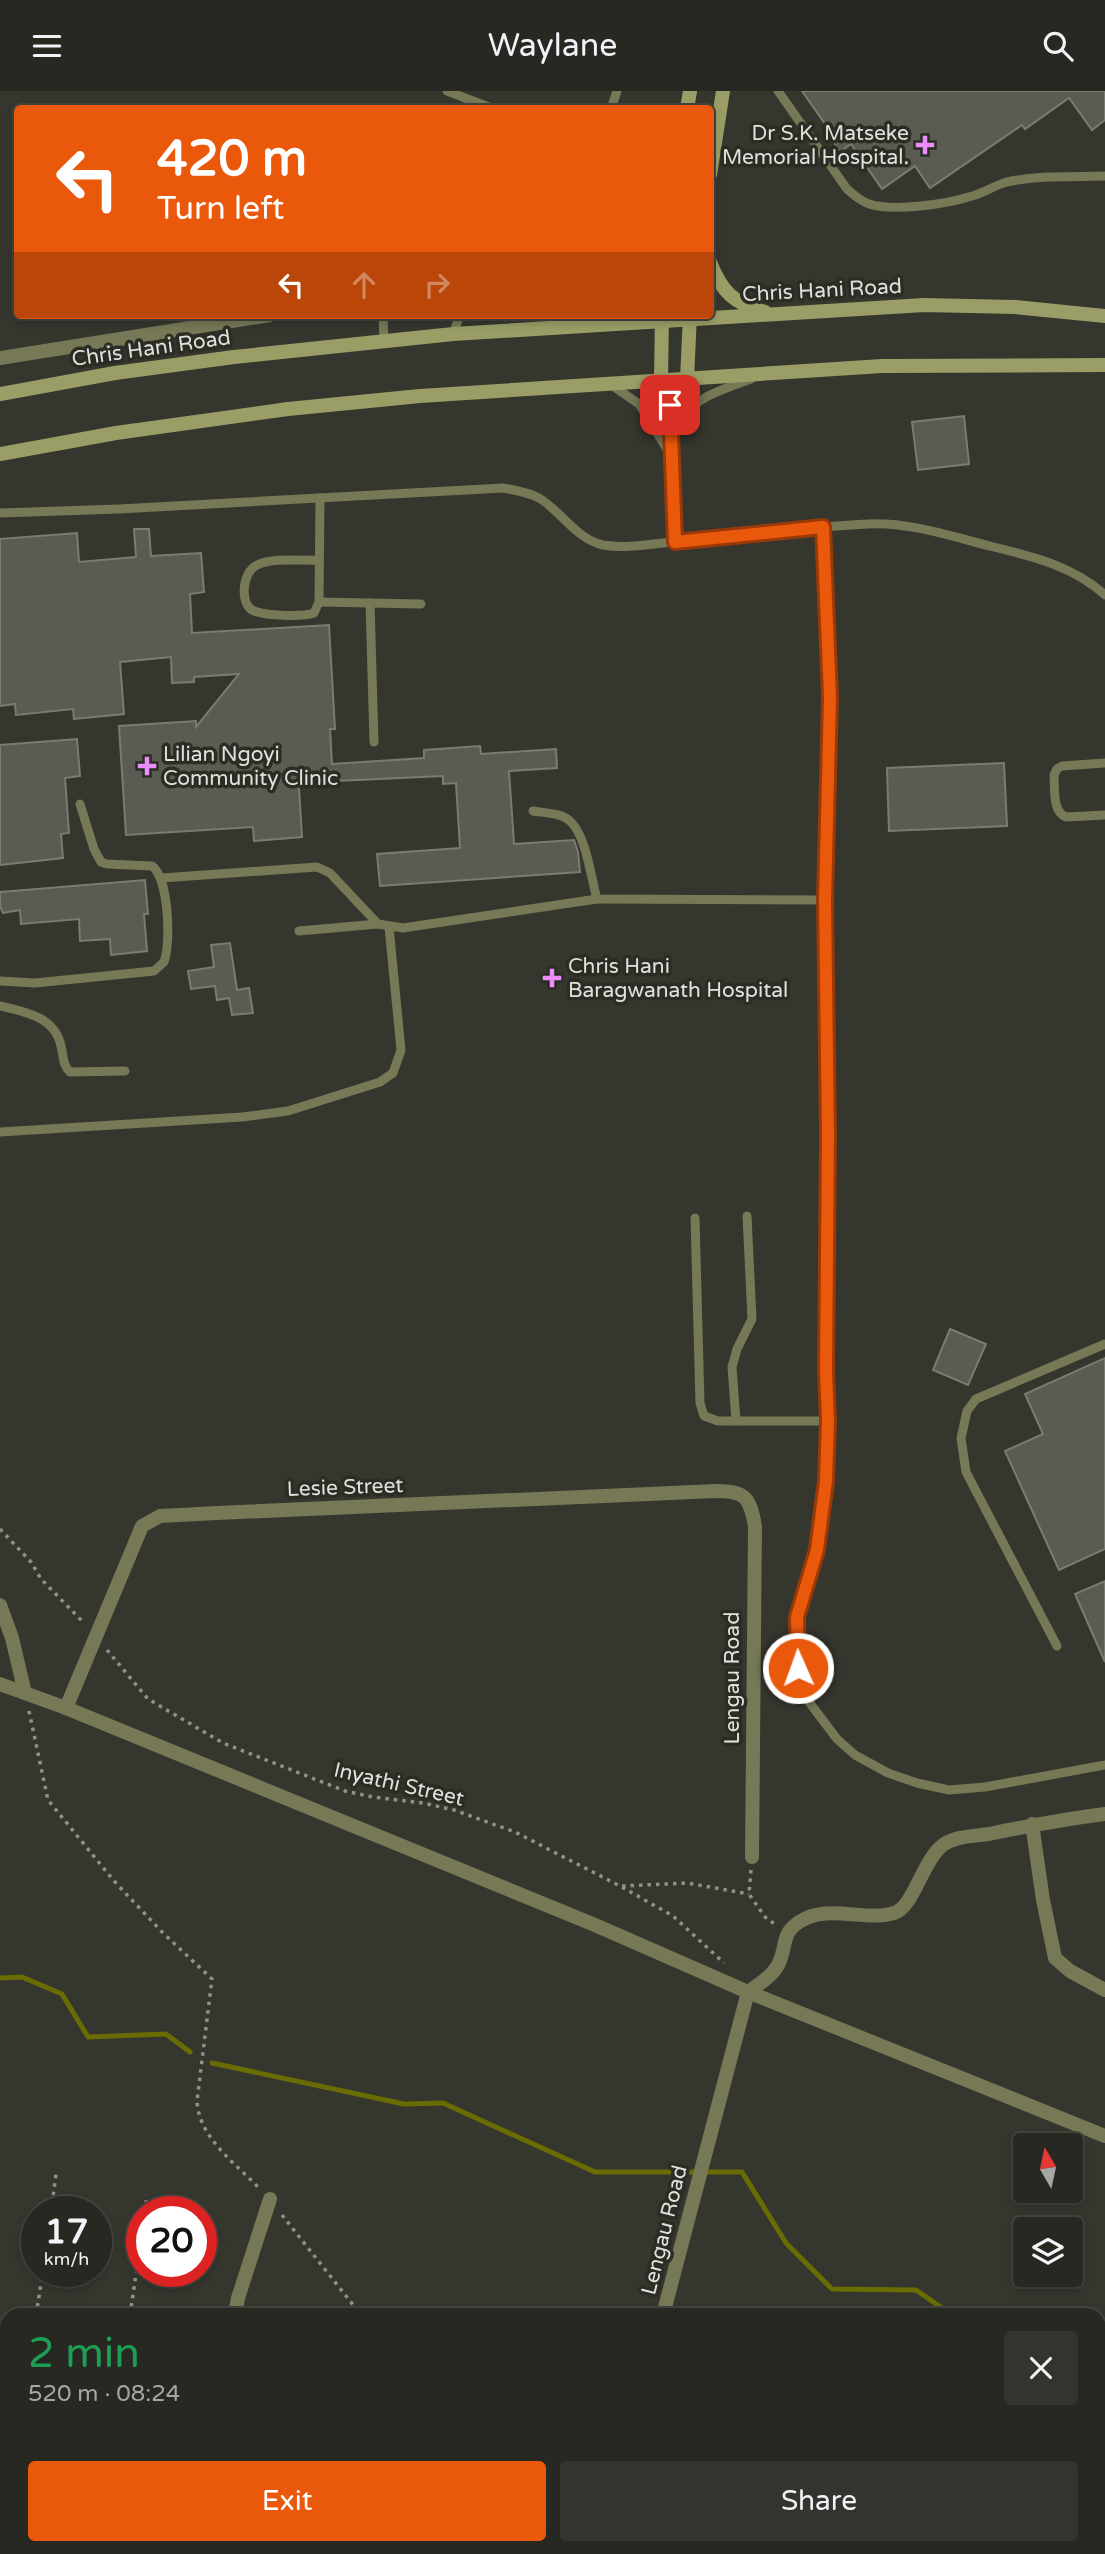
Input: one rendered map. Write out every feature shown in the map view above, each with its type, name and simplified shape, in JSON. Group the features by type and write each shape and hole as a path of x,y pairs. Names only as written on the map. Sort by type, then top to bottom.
{"main road":[{"path":"714,149 723,91"},
{"path":"714,273 731,296 741,304 777,315"},
{"name":"Chris Hani Road","path":"714,316 924,305 1015,307 1105,316"},
{"path":"573,327 590,319"},
{"name":"Chris Hani Road","path":"0,394 116,373 307,348 652,319"},
{"path":"661,380 662,319"},
{"path":"687,379 690,319"},
{"path":"0,454 116,433 288,409 420,396 918,365 1105,365"}],"street":[{"path":"0,358 245,319"},
{"name":"Lesie Street","path":"66,1708 142,1526 160,1516 716,1491 737,1493 747,1500"},
{"name":"Lengau Road","path":"747,1500 755,1526 752,1857"},
{"path":"0,1605 20,1667 25,1693"},
{"path":"0,1684 66,1708 595,1925 748,1992 1105,2136"},
{"path":"748,1992 766,1979 779,1964 787,1932 801,1920 819,1914 894,1913 902,1910 929,1859 945,1843 1032,1824 1105,1814"},
{"path":"1032,1824 1042,1900 1055,1958 1070,1971 1105,1990"},
{"name":"Lengau Road","path":"665,2308 748,1992"},
{"path":"236,2308 270,2199"}],"lane":[{"path":"447,91 484,105"},
{"path":"778,91 847,189 860,201 873,205 898,207 956,201 1003,183 1019,180 1105,176"},
{"path":"383,319 384,341"},
{"path":"453,334 459,319"},
{"path":"670,427 686,409 707,394 763,374"},
{"path":"670,405 687,379"},
{"path":"661,380 670,405 675,542"},
{"path":"609,384 639,404 671,455"},
{"path":"0,513 503,488 518,490 540,499 577,531 602,545 675,542 879,524 922,530 1048,561 1079,576 1105,595"},
{"path":"318,560 265,562 255,566 248,572 244,585 248,607 253,611 307,616 314,613 319,602 320,498"},
{"path":"823,527 830,697 825,900 828,1421 826,1481 817,1550 797,1617 798,1668 806,1698 821,1721 855,1755 888,1773 948,1790 985,1787 1105,1765"},
{"path":"319,602 421,604"},
{"path":"370,603 374,742"},
{"path":"1105,763 1062,765 1054,775 1057,810 1061,815 1105,815"},
{"path":"0,981 35,983 154,971 161,967 169,949 162,878 152,866 101,862 94,849 80,804"},
{"path":"533,811 556,814 571,821 581,838 597,899"},
{"path":"162,878 317,867 330,873 378,924"},
{"path":"299,931 378,924 403,928 597,899 825,900"},
{"path":"0,1132 242,1117 288,1111 380,1082 393,1073 401,1050 389,927"},
{"path":"0,1006 29,1013 50,1023 56,1031 63,1061 70,1072 125,1071"},
{"path":"736,1421 732,1367 737,1349 752,1319 747,1216"},
{"path":"695,1218 700,1403 705,1416 718,1421 828,1421"},
{"path":"1057,1646 966,1472 961,1438 963,1422 976,1399 1105,1344"}],"path":[{"name":"Inyathi Street","path":"0,1529 148,1699 223,1743 345,1791 423,1803 515,1832 673,1916 727,1966"},
{"path":"25,1693 48,1800 114,1881 163,1933 212,1979 197,2101 202,2126 270,2199 356,2308"},
{"path":"752,1857 749,1894 765,1917 787,1932"},
{"path":"620,1886 687,1883 749,1894"},
{"path":"53,2196 56,2174"},
{"path":"37,2308 40,2287"},
{"path":"131,2308 134,2287"}],"building":[{"path":"802,91 1105,91 1105,120 1092,130 1069,98 1025,129 1022,125 930,188 915,166 882,189 851,144 840,152 830,136 832,134"},
{"path":"964,416 969,464 918,470 912,422"},
{"path":"134,529 149,529 151,556 201,553 204,592 190,594 192,633 329,625 335,729 330,729 332,764 424,758 424,750 480,746 481,754 556,749 557,768 509,771 514,844 574,840 580,872 380,886 377,854 460,848 456,783 443,784 443,776 294,783 299,788 302,837 254,841 253,827 126,835 119,726 196,721 196,727 239,674 194,677 194,682 172,683 171,657 120,662 124,714 74,719 73,709 16,715 15,704 0,706 0,539 77,533 79,562 136,557"},
{"path":"77,739 80,776 65,778 69,833 61,834 63,858 0,865 0,745"},
{"path":"1004,763 1007,826 889,831 887,768"},
{"path":"145,880 147,951 111,955 110,939 80,941 79,919 21,924 20,910 3,913 0,906 0,892"},
{"path":"230,943 237,990 249,988 253,1013 232,1015 229,998 217,1000 215,986 191,989 188,971 214,967 211,945"},
{"path":"950,1329 986,1344 968,1385 933,1370"},
{"path":"1105,1358 1105,1549 1059,1570 1005,1451 1043,1434 1025,1394"},
{"path":"1105,1581 1105,1662 1075,1594"}],"waterway":[{"path":"0,1978 22,1977 62,1994 88,2037 166,2034 190,2052"},
{"path":"212,2063 404,2104 443,2103 595,2172 742,2172 786,2243 832,2289 916,2290 942,2308"}],"place":[{"name":"Dr S.K. Matseke Memorial Hospital.","path":"925,145"},
{"name":"Lilian Ngoyi Community Clinic","path":"147,766"},
{"name":"Chris Hani Baragwanath Hospital","path":"552,978"}],"route":[{"path":"670,405 675,542 823,527 830,697 825,900 828,1421 826,1481 817,1550 797,1617 798,1668"}]}
